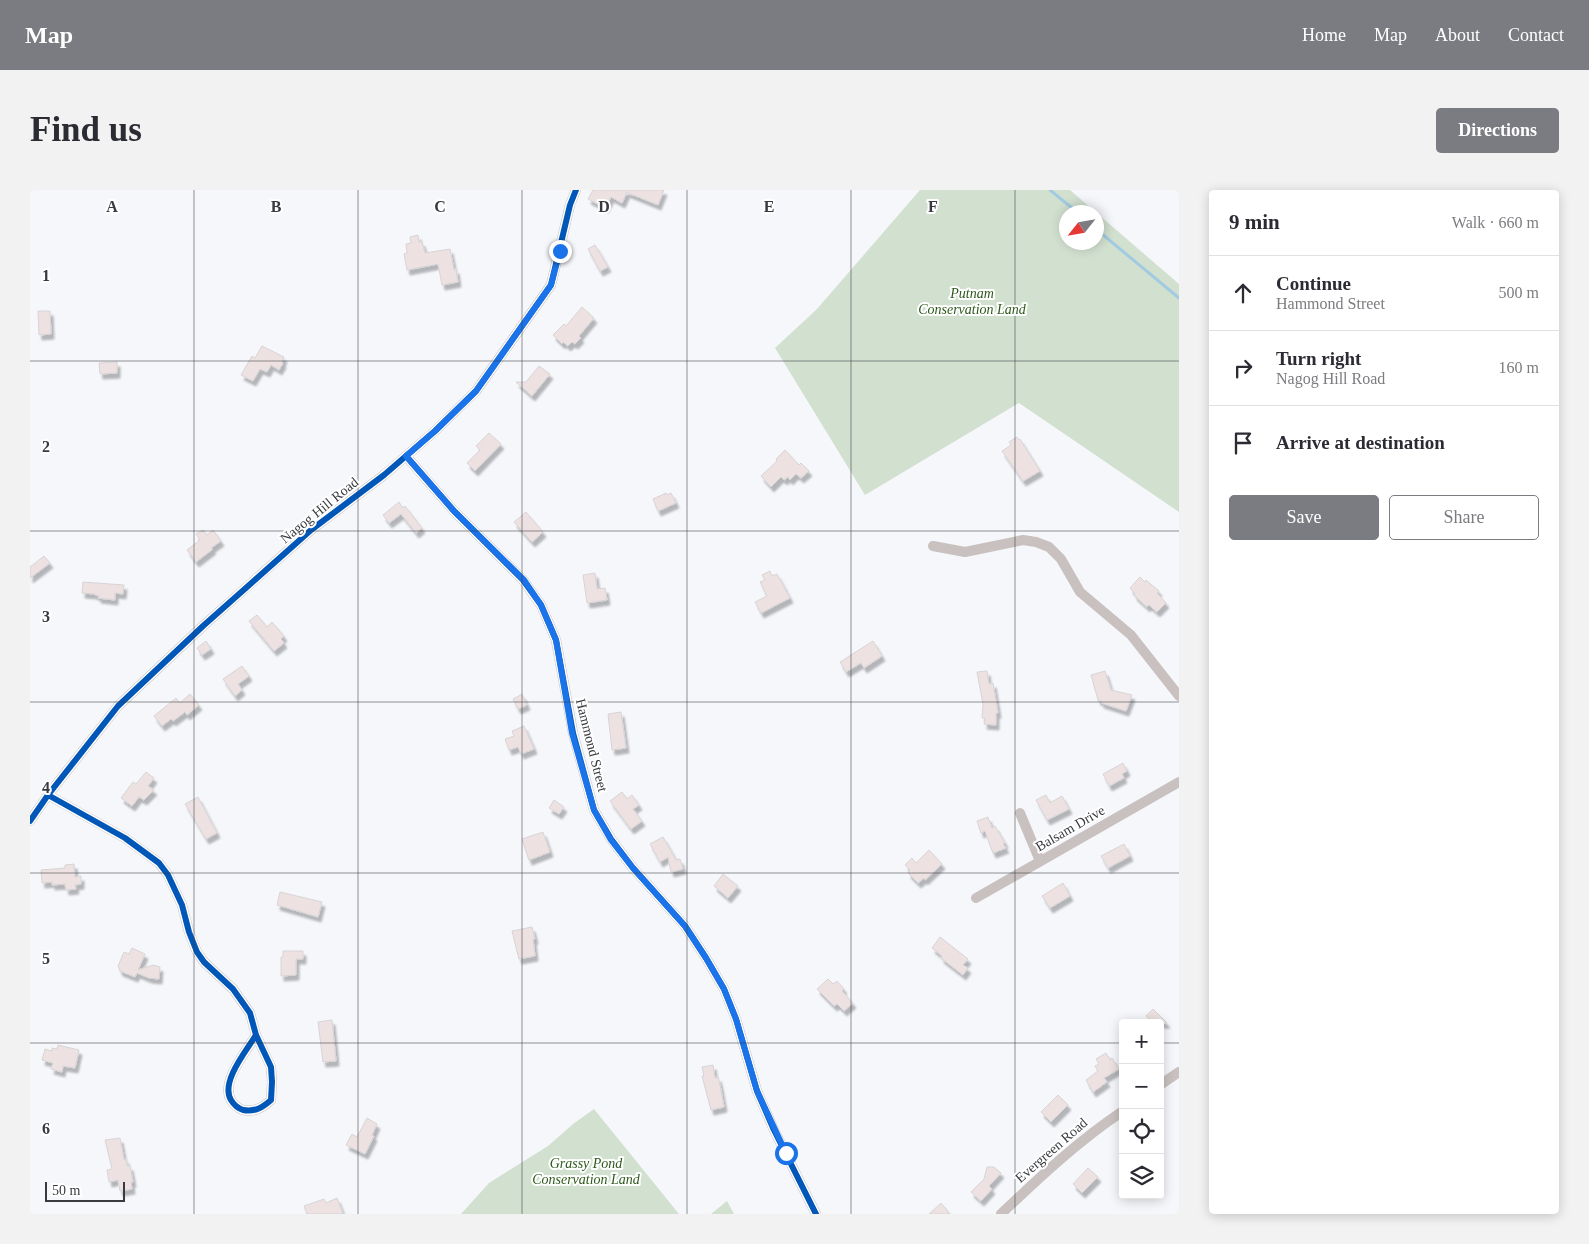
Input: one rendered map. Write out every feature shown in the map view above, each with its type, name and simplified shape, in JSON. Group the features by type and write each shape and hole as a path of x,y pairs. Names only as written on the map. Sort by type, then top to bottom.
{"street":[{"name":"Nagog Hill Road","path":"31,819 118,706 203,626 311,530 384,475 435,431 476,391 551,285 570,205 576,190"},
{"name":"Hammond Street","path":"406,456 454,511 524,580 541,605 556,640 572,733 594,810 611,840 633,868 685,926 724,989 736,1019 757,1091 774,1130 816,1214"},
{"path":"933,546 965,552 1023,540 1049,547 1061,559 1076,587 1084,596 1112,617 1131,635 1179,696"},
{"name":"Balsam Drive","path":"976,898 1179,782"},
{"path":"48,795 145,851 159,863 168,875 182,905 189,932 197,952 204,962 233,989 250,1013 256,1035 270,1067 272,1082 271,1100 263,1108 243,1110 236,1107 233,1103 228,1089 236,1066 256,1035"},
{"path":"1020,813 1040,861"},
{"path":"1164,1083 1179,1072"},
{"name":"Evergreen Road","path":"1001,1214 1060,1158 1119,1114"}],"green space":[{"name":"Putnam Conservation Land","path":"920,190 1070,190 1088,205 1059,205 1059,250 1104,250 1104,219 1179,284 1179,512 1019,403 865,495 775,348 817,309"},
{"name":"Grassy Pond Conservation Land","path":"594,1109 679,1214 461,1214 489,1183 548,1146"},
{"path":"727,1201 734,1214 711,1214"}],"building":[{"path":"593,190 664,190 658,205 627,192 622,203 611,197 605,208 588,199"},
{"path":"418,235 419,242 422,242 425,253 450,249 458,282 442,285 438,264 407,270 404,254 407,253 406,244 411,243 410,237"},
{"path":"595,245 608,267 600,271 588,249"},
{"path":"582,307 594,318 575,344 572,342 568,346 563,342 562,344 553,335 564,324 566,326"},
{"path":"38,311 50,311 51,334 39,335"},
{"path":"262,346 284,357 283,363 279,370 271,365 267,372 260,369 253,381 241,375 252,356 255,358"},
{"path":"117,362 117,373 100,374 99,363"},
{"path":"539,366 550,374 532,396 516,382 526,382"},
{"path":"489,433 501,444 475,471 467,463 480,450 476,446"},
{"path":"1017,437 1040,471 1023,481 1002,451 1011,445 1009,442"},
{"path":"785,450 799,465 801,463 809,471 801,478 796,474 790,480 788,477 784,480 781,477 771,487 761,476 777,461 776,459"},
{"path":"666,493 667,495 671,493 676,503 658,511 653,499"},
{"path":"399,502 403,508 405,506 422,528 416,533 401,514 389,523 383,515"},
{"path":"526,512 543,532 532,542 514,522"},
{"path":"203,530 207,535 213,530 221,541 196,562 187,550 200,540 196,534"},
{"path":"44,556 50,563 30,578 30,567"},
{"path":"770,571 772,576 777,574 790,598 761,613 755,602 767,596 760,582 765,580 762,575"},
{"path":"595,573 597,589 605,588 607,600 587,603 583,575"},
{"path":"1140,577 1159,591 1157,593 1166,603 1157,612 1149,605 1147,607 1134,595 1130,588"},
{"path":"83,582 124,585 123,594 115,593 115,600 98,598 99,596 95,594 82,593"},
{"path":"257,615 267,627 272,622 284,636 281,639 284,643 274,651 249,621"},
{"path":"206,641 211,649 202,655 197,648"},
{"path":"873,641 882,656 864,668 861,663 846,672 840,662"},
{"path":"242,666 249,676 238,684 242,690 235,696 223,679"},
{"path":"987,671 989,684 993,683 998,713 996,713 996,725 984,724 985,718 982,718 983,704 977,672"},
{"path":"1105,671 1111,690 1132,695 1126,711 1101,703 1098,700 1091,675"},
{"path":"190,694 199,705 187,715 185,712 162,726 154,716 176,698 180,703"},
{"path":"522,694 527,705 518,709 513,699"},
{"path":"621,712 626,748 612,750 608,714"},
{"path":"524,726 534,749 521,754 518,747 509,750 505,739 514,736 512,731"},
{"path":"1123,763 1127,771 1122,774 1124,778 1109,786 1103,774"},
{"path":"146,772 154,778 148,786 154,790 144,800 139,797 132,806 121,798 133,782 136,784"},
{"path":"622,792 627,799 632,795 639,805 633,809 642,821 631,829 610,801"},
{"path":"1046,795 1050,803 1062,796 1069,809 1047,820 1036,800"},
{"path":"198,797 217,833 206,839 185,804"},
{"path":"554,800 564,807 559,814 549,808"},
{"path":"988,817 992,828 995,826 1006,848 993,853 985,831 981,833 977,821"},
{"path":"543,832 550,852 529,860 522,839"},
{"path":"663,837 676,860 680,859 683,869 671,872 668,857 660,862 650,844"},
{"path":"1124,844 1130,856 1108,868 1101,856"},
{"path":"929,850 942,864 925,880 924,878 918,883 908,873 910,870 905,865 912,858 916,863"},
{"path":"74,864 75,877 81,876 81,884 75,885 76,889 66,890 65,884 52,885 52,882 42,883 41,870 65,868 65,865"},
{"path":"723,874 738,886 728,898 714,886"},
{"path":"1063,883 1070,896 1050,908 1042,896"},
{"path":"280,892 322,902 318,917 277,905"},
{"path":"532,927 535,939 533,939 535,956 519,959 512,931"},
{"path":"940,937 968,959 963,965 968,968 963,975 941,958 942,956 932,948"},
{"path":"132,948 145,954 138,970 153,965 160,967 159,979 149,978 137,973 135,977 120,971 118,966 124,952 129,954"},
{"path":"283,951 303,951 303,959 296,959 296,975 281,976 281,957 283,957"},
{"path":"828,979 833,984 837,981 844,989 842,991 853,1003 844,1011 837,1004 834,1006 817,989"},
{"path":"1153,1009 1163,1019 1149,1019 1146,1016"},
{"path":"332,1020 336,1061 323,1062 318,1022"},
{"path":"58,1045 79,1050 75,1068 63,1066 62,1072 51,1069 53,1063 42,1060 45,1049 52,1051 52,1048 57,1049"},
{"path":"1106,1053 1110,1060 1112,1058 1119,1069 1104,1078 1107,1082 1093,1092 1086,1080 1098,1071 1095,1066 1099,1064 1096,1059"},
{"path":"713,1065 715,1078 718,1077 724,1107 711,1110 702,1076 704,1076 702,1067"},
{"path":"1058,1095 1068,1105 1051,1122 1041,1112"},
{"path":"367,1118 377,1124 372,1135 374,1136 365,1154 346,1145 352,1134 357,1137"},
{"path":"120,1138 124,1160 126,1159 127,1166 130,1166 133,1182 131,1182 132,1189 120,1191 118,1180 109,1182 107,1170 112,1169 105,1140"},
{"path":"987,1167 994,1167 1001,1173 989,1186 992,1189 981,1201 971,1192 984,1179"},
{"path":"1088,1168 1098,1177 1082,1193 1073,1184"},
{"path":"337,1198 343,1214 307,1214 304,1206 324,1199 326,1203"},
{"path":"941,1203 950,1214 929,1214"}],"waterway":[{"path":"1050,190 1068,205"},
{"path":"1104,236 1179,298"}],"cycle path":[{"path":"30,821 48,795 118,706 203,626 311,530 384,475 435,431 476,391 551,285 570,205 576,190"},
{"path":"406,456 454,511 523,580 541,605 556,640 573,733 594,810 611,839 633,868 685,926 724,989 736,1019 757,1091 774,1130 816,1214"},
{"path":"48,795 125,838 159,863 168,875 182,905 189,932 197,952 204,962 233,989 250,1013 256,1035 271,1067 271,1100 258,1109 243,1110 231,1100 229,1084 236,1066 256,1035"}],"route":[{"path":"560,251 551,285 476,391 406,456 454,511 524,580 541,605 556,640 572,733 594,810 611,840 653,892 685,926 724,989 736,1019 757,1091 786,1153"}]}
